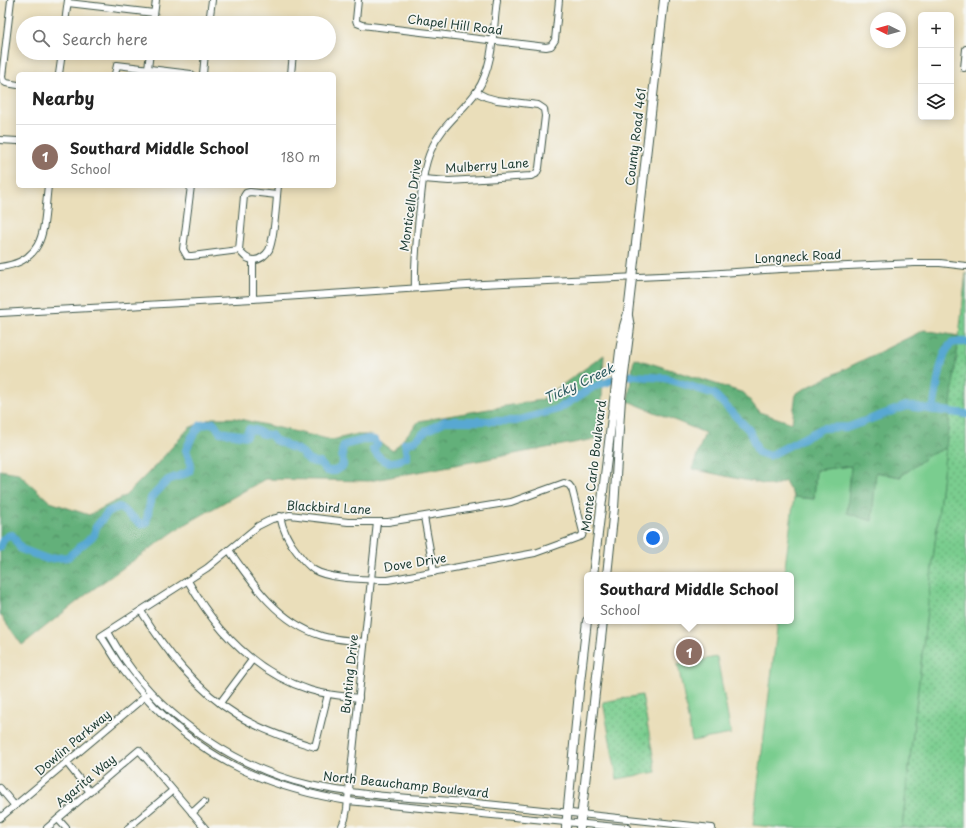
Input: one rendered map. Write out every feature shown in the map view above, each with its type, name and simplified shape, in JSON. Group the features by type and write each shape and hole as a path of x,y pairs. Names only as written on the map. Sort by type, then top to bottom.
{"main road":[{"name":"County Road 461","path":"632,276 664,0"},
{"name":"Monte Carlo Boulevard","path":"593,572 618,397 624,350 624,326 628,313 632,276"},
{"name":"Monte Carlo Boulevard","path":"607,572 614,508 618,397"},
{"path":"567,825 587,624"},
{"path":"581,826 602,624"}],"street":[{"path":"12,0 2,77 3,81 6,83 16,85"},
{"path":"154,16 156,0"},
{"path":"210,16 212,0"},
{"name":"Chapel Hill Road","path":"358,0 356,17 357,22 362,25 546,47 551,46 554,40 559,0"},
{"name":"Monticello Drive","path":"415,288 415,258 426,163 436,138 443,128 476,92 487,70 497,0"},
{"path":"66,16 68,1 154,13"},
{"path":"964,68 966,49"},
{"path":"59,72 61,60"},
{"path":"148,68 149,60"},
{"path":"203,72 204,60"},
{"path":"291,72 292,60"},
{"path":"115,72 117,65 177,72"},
{"name":"Mulberry Lane","path":"423,179 449,181 531,176 536,174 540,161 545,116 544,110 538,105 490,99 476,92"},
{"path":"0,140 16,141"},
{"path":"0,267 21,262 29,257 35,250 42,234 48,188"},
{"path":"191,188 182,249 184,253 187,256 192,256 240,250"},
{"path":"277,195 250,192 246,193 244,196 240,250 244,256 253,260 262,257 269,251 273,230 277,195 278,188"},
{"path":"253,260 253,299"},
{"name":"Longneck Road","path":"0,313 632,276 940,263 966,266"},
{"name":"Blackbird Lane","path":"101,636 208,568 258,526 280,516 290,515 348,522 376,522 424,517 511,502 564,483 572,488 582,528 582,536"},
{"name":"Dove Drive","path":"280,516 288,542 314,570 321,574 331,576 370,580 388,580 534,553 582,536"},
{"path":"424,517 434,572"},
{"name":"Bunting Drive","path":"341,828 345,819 348,801 376,522"},
{"path":"229,550 266,600 293,622 321,636 364,642"},
{"path":"188,581 199,601 214,622 231,642 252,660 273,673 310,690 359,698"},
{"path":"141,611 171,656 205,690 237,715 260,727 283,737 315,747 328,694"},
{"name":"North Beauchamp Boulevard","path":"108,632 124,660 151,692 170,711 197,732 228,752 254,766 277,775 308,784 349,792 568,812 712,828"},
{"name":"North Beauchamp Boulevard","path":"101,636 119,665 145,696 182,732 223,760 251,774 276,784 348,801 567,825 627,828"},
{"path":"220,703 252,660"},
{"name":"Dowlin Parkway","path":"0,818 151,692"},
{"name":"Agarita Way","path":"47,828 139,750 172,791"},
{"path":"66,762 90,792"},
{"path":"0,788 15,806"},
{"path":"132,827 172,791 205,828"},
{"path":"192,813 204,802"},
{"path":"58,819 66,828"}],"green space":[{"path":"966,273 966,828 902,828 959,336"},
{"path":"924,330 959,336 946,448 929,455 900,477 876,472 872,521 847,513 851,466 816,470 814,499 794,497 785,481 773,486 692,469 705,433 628,401 634,358 744,393 759,412 792,423 796,393"},
{"path":"604,355 600,438 369,481 265,479 179,528 92,590 22,645 0,614 0,470 18,473 50,502 89,515 125,496 157,464 189,428 212,418 235,418 332,440 353,435 369,435 393,451 419,421 541,400"},
{"path":"946,448 902,828 782,828 753,825 778,624 794,624 794,572 784,572 794,497 814,499 816,470 852,466 848,513 876,472 900,477 929,455"},
{"path":"717,657 731,734 692,741 678,664"},
{"path":"642,695 656,772 617,779 603,702"}],"waterway":[{"path":"933,410 941,365 947,349 954,342 966,342"},
{"name":"Ticky Creek","path":"0,547 6,537 12,535 21,549 47,559 68,557 94,535 96,527 108,512 119,507 141,524 146,523 151,498 168,480 189,472 191,464 186,450 192,437 201,425 214,423 220,432 246,436 249,429 271,435 275,440 300,451 309,461 320,463 327,471 335,471 343,466 342,451 344,445 367,439 374,440 377,444 373,449 380,458 388,462 402,460 407,457 405,443 413,442 426,431 445,421 516,421 558,409 593,387 608,382 621,375 665,378 714,394 749,430 758,452 769,456 823,428 849,427 906,406 966,414"}],"place":[{"name":"Southard Middle School","path":"689,652"}]}
